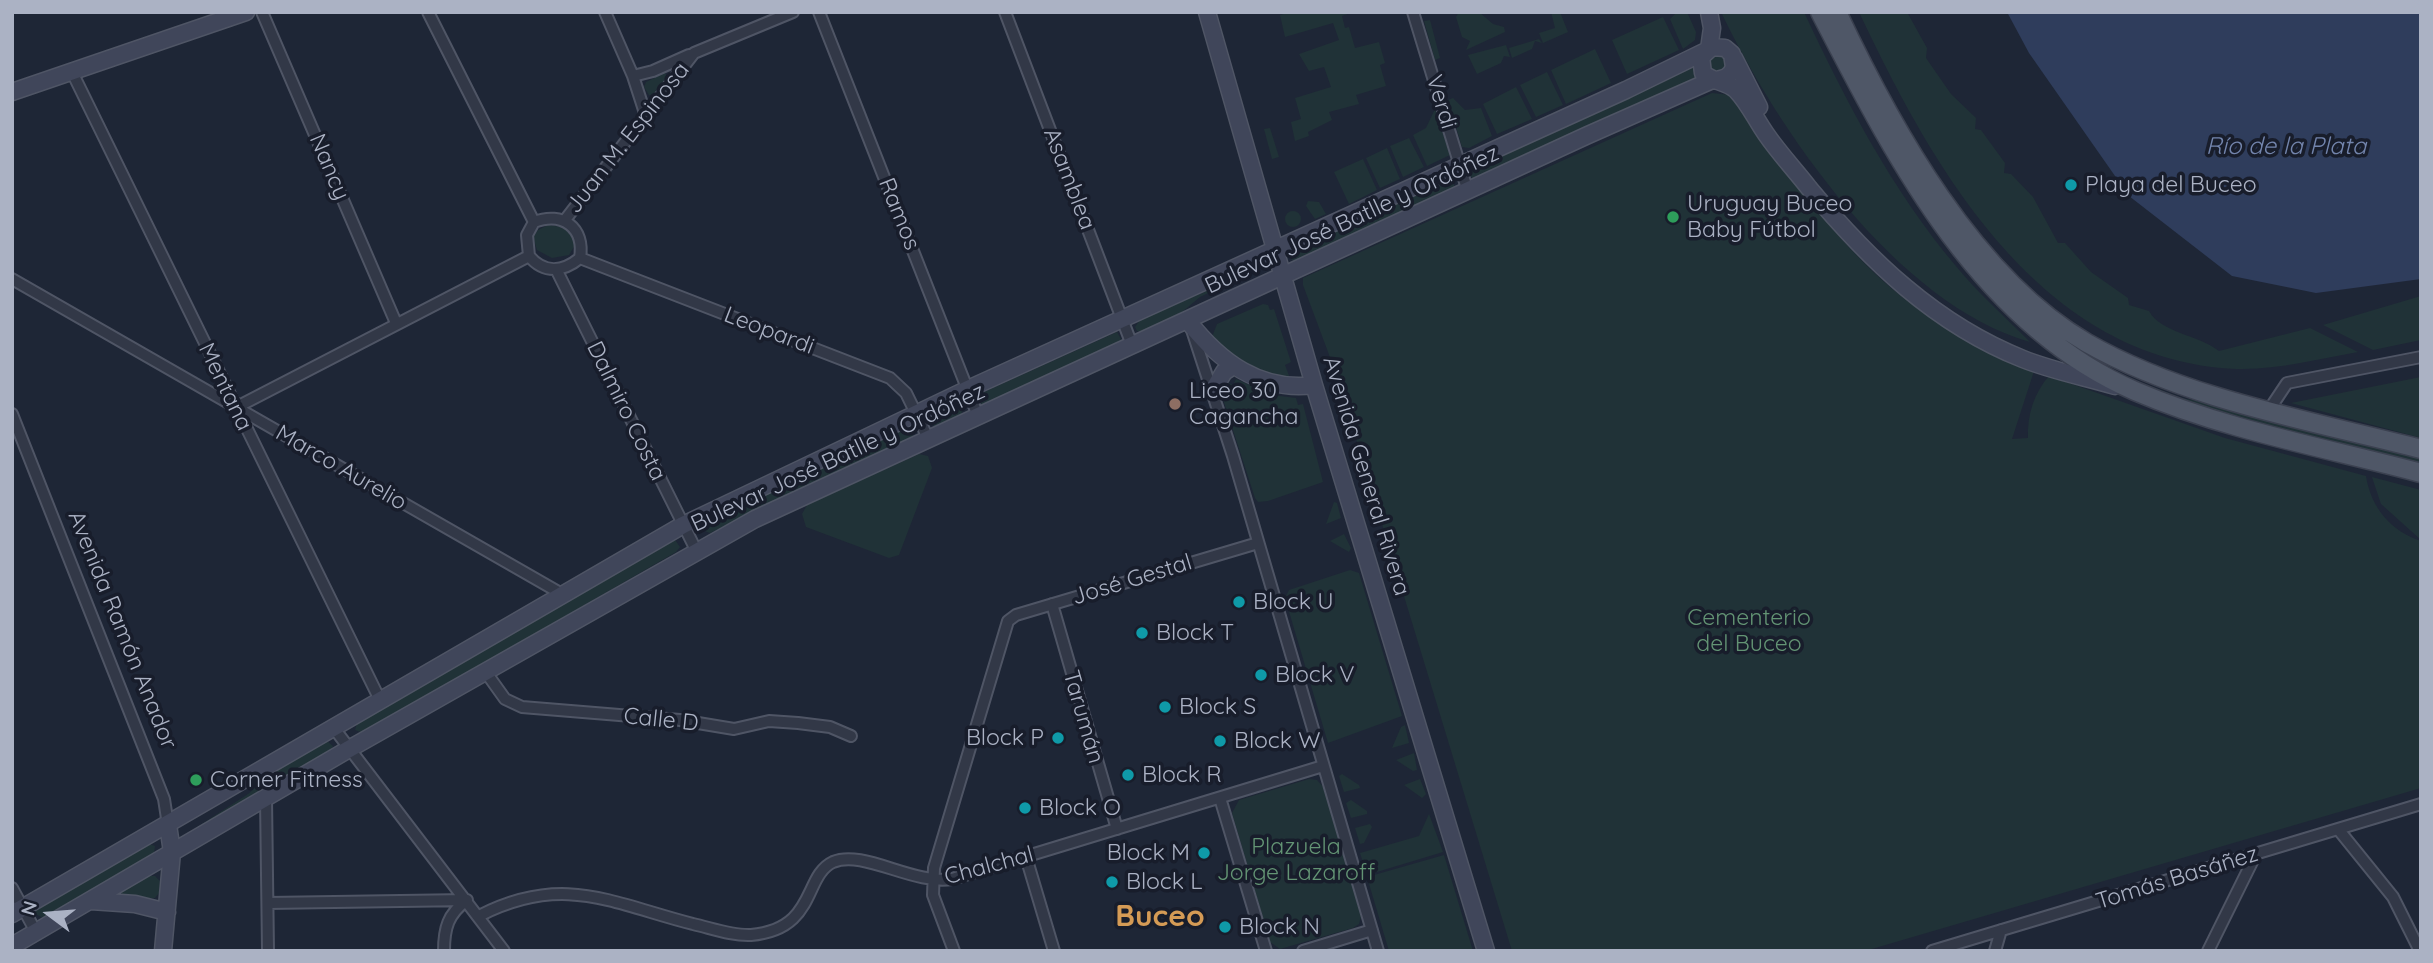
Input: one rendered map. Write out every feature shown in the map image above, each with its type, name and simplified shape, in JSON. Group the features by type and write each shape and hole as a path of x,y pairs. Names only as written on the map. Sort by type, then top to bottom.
{"main road":[{"path":"12,92 246,12"},
{"name":"Avenida General Rivera","path":"1207,12 1314,385 1486,951"},
{"path":"1710,12 1712,28 1707,50 1700,61 1706,76 1736,90 1767,135 1853,237 1892,276 1935,311 2025,359 2134,391 2218,421 2421,473"},
{"path":"1820,12 1896,154 1979,272 2044,337 2075,359 2134,391"},
{"path":"1837,12 1865,70 1933,185 2003,274 2085,342 2121,360 2230,399 2421,449"},
{"path":"1707,50 1721,46 1734,57 1774,131 1859,233 1914,287 1968,324 2010,346 2046,360 2095,359 2183,396 2210,400 2230,399"},
{"name":"Bulevar José Batlle y Ordóñez","path":"18,911 683,525 968,389 1276,247 1461,166 1707,50"},
{"path":"1717,80 1726,78 1733,71 1734,57"},
{"name":"Bulevar José Batlle y Ordóñez","path":"12,946 696,550 928,438 1717,80"},
{"path":"1188,321 1204,342 1247,375 1279,386 1314,385"},
{"path":"1213,390 1224,372 1233,366"},
{"name":"Avenida Ramón Anador","path":"163,951 172,852 168,825"},
{"path":"89,901 112,901 167,912"}],"street":[{"name":"Nancy","path":"262,12 396,323"},
{"path":"428,12 534,222"},
{"path":"605,12 633,76 645,113"},
{"name":"Juan M. Espinosa","path":"633,76 653,71 793,12"},
{"name":"Ramos","path":"819,12 978,416"},
{"name":"Asamblea","path":"1005,12 1132,345"},
{"name":"Verdi","path":"1413,12 1468,192"},
{"name":"Juan M. Espinosa","path":"580,258 578,231 565,220 694,53"},
{"name":"Mentana","path":"72,72 380,700"},
{"path":"565,220 551,218 534,222 527,235 529,256 540,265 557,271 569,267 580,258"},
{"path":"235,408 529,256"},
{"name":"Leopardi","path":"580,258 881,374 902,387 928,438"},
{"name":"Dalmiro Costa","path":"557,271 696,550"},
{"name":"Marco Aurelio","path":"12,279 562,594"},
{"path":"12,289 28,287"},
{"path":"1188,321 1213,390 1378,951"},
{"path":"2269,410 2287,383 2421,357"},
{"name":"Avenida Ramón Anador","path":"12,414 159,786 168,825"},
{"name":"José Gestal","path":"933,881 980,706 1008,621 1016,615 1258,543"},
{"name":"Tarumán","path":"1052,604 1117,829"},
{"name":"Calle D","path":"485,671 505,699 522,707 667,719 734,729 769,721 798,723 830,727 850,736"},
{"path":"333,727 504,951"},
{"name":"Chalchal","path":"479,916 517,901 559,893 579,893 625,902 713,929 750,935 796,918 824,870 838,861 860,860 933,881 952,879 1323,766"},
{"path":"266,798 268,951"},
{"path":"1220,798 1266,951"},
{"name":"Tomás Basáñez","path":"1932,951 2421,804"},
{"path":"2338,829 2393,897 2420,951"},
{"path":"2208,951 2255,856"},
{"path":"1026,857 1054,951"},
{"path":"933,881 933,895 954,951"},
{"path":"12,888 18,911 36,932"},
{"path":"268,903 467,900"},
{"path":"444,951 446,927 454,910 467,900"},
{"path":"1303,951 1373,930"},
{"path":"1995,951 2001,930"}],"green space":[{"path":"1290,12 1353,12 1342,16 1345,28 1349,27 1355,48 1379,42 1385,63 1380,65 1386,86 1356,95 1359,104 1329,112 1332,120 1308,132 1309,136 1295,141 1291,122 1301,119 1295,98 1331,87 1324,67 1309,71 1299,54 1339,40 1333,23 1285,37 1280,15"},
{"path":"1459,12 1479,12 1493,24 1504,27 1505,32 1466,50 1470,41 1462,37 1456,17"},
{"path":"1551,12 1560,12 1568,32 1543,43 1539,33 1555,28"},
{"path":"1677,12 1687,12 1696,32 1695,40 1683,49 1670,19"},
{"path":"1721,12 1804,12 1853,111 1911,206 1964,275 2030,342 1981,322 1934,291 1889,252 1847,207 1809,159 1745,59"},
{"path":"1859,12 1907,12 1927,48 1926,58 1951,94 1976,118 1975,129 1981,130 2005,163 2004,173 2011,174 2033,197 2058,243 2065,243 2091,272 2128,298 2129,305 2149,311 2162,324 2219,351 2310,328 2358,352 2282,366 2237,369 2168,358 2106,332 2051,294 2002,246 1959,192 1888,72"},
{"path":"1663,17 1679,50 1627,74 1612,40"},
{"path":"1430,20 1440,58 1435,60 1424,21"},
{"path":"1539,39 1542,43 1535,41 1532,49 1512,58 1509,48"},
{"path":"1506,45 1510,57 1504,56 1501,63 1477,74 1468,55"},
{"path":"1595,49 1611,83 1566,104 1551,70"},
{"path":"1718,53 1724,56 1727,62 1724,68 1718,71 1712,68 1709,62 1712,56"},
{"path":"1696,62 1703,77 1474,179 1470,176 1470,169"},
{"path":"1547,72 1563,105 1536,117 1520,85"},
{"path":"665,73 668,77 653,95 649,95 644,87 646,82"},
{"path":"1516,87 1532,119 1497,134 1483,104"},
{"name":"Cementerio del Buceo","path":"1712,93 1730,95 1736,101 1801,190 1875,274 1933,318 2035,368 2012,439 2028,438 2032,405 2049,376 2225,438 2366,476 2372,498 2384,517 2400,531 2421,541 2421,788 1865,951 1512,951 1337,376 1303,285 1303,278"},
{"path":"1453,98 1465,110 1481,108 1492,136 1469,148 1462,147 1448,100"},
{"path":"1435,109 1450,155 1427,166 1413,135 1426,128"},
{"path":"1270,128 1279,157 1272,159 1264,129"},
{"path":"1409,138 1424,167 1403,177 1390,146"},
{"path":"1387,148 1400,179 1380,188 1366,158"},
{"path":"1363,159 1377,190 1349,204 1334,172"},
{"path":"1449,179 1454,182 1454,188 1297,263 1291,259 1294,250"},
{"path":"1308,201 1319,202 1326,214 1315,219 1306,206"},
{"path":"1293,211 1299,213 1299,225 1293,227 1287,225 1285,219 1287,213"},
{"path":"548,225 562,228 572,236 575,245 569,255 552,258 537,250 533,237 538,230"},
{"path":"1266,265 1200,297 1182,312 1143,332 1137,331 1135,327 1140,320"},
{"path":"2421,296 2421,340 2373,350 2323,325"},
{"path":"1263,304 1268,305 1270,310 1274,309 1291,362 1285,365 1291,381 1249,369 1208,336 1212,337 1217,324"},
{"path":"1117,332 1121,339 1116,344 983,405 977,401 982,393"},
{"path":"2111,371 2182,398 2243,410 2421,456 2421,463 2242,419 2177,399"},
{"path":"2421,377 2421,438 2291,403"},
{"path":"1236,379 1272,395 1296,398 1298,405 1303,404 1323,482 1258,502 1220,390 1223,380 1233,385"},
{"path":"957,405 963,409 961,415 936,427 931,424 932,416"},
{"path":"910,426 916,432 909,439 710,533 702,530 706,522"},
{"path":"919,454 928,456 932,468 899,555 889,558 806,527 802,514 807,505"},
{"path":"2372,477 2421,490 2421,540 2381,504"},
{"path":"1334,502 1337,503 1341,518 1326,524"},
{"path":"1344,534 1351,548 1349,552 1330,541"},
{"path":"675,540 680,547 676,552 363,733 355,730 357,723"},
{"path":"1350,570 1359,573 1402,716 1328,743 1285,598 1289,590"},
{"path":"1405,725 1409,743 1392,748 1401,727"},
{"path":"327,741 333,746 331,751 188,833 248,794 277,769"},
{"path":"1414,753 1417,770 1413,771 1396,760"},
{"path":"1342,774 1360,788 1344,792 1339,776"},
{"name":"Plazuela Jorge Lazaroff","path":"1309,779 1317,780 1325,789 1362,913 1359,924 1353,928 1280,949 1270,942 1232,813 1239,800"},
{"path":"1420,779 1426,794 1422,798 1404,785"},
{"path":"1351,800 1367,811 1367,814 1351,818 1346,803"},
{"path":"1429,814 1443,852 1367,875 1360,853 1419,836"},
{"path":"1370,824 1372,827 1364,843 1360,844 1355,828"},
{"path":"149,844 155,846 154,853 43,918 34,913 37,908"},
{"path":"1444,855 1473,951 1389,951 1367,877"},
{"path":"148,876 155,876 160,881 159,893 155,898 125,900 121,897 122,891"}],"water":[{"name":"Río de la Plata","path":"2007,12 2421,12 2421,279 2316,293 2232,276 2129,196 2029,53"}],"place":[{"name":"Playa del Buceo","path":"2071,185"},
{"name":"Uruguay Buceo Baby Fútbol","path":"1673,217"},
{"name":"Liceo 30 Cagancha","path":"1175,404"},
{"name":"Block U","path":"1239,602"},
{"name":"Block T","path":"1142,633"},
{"name":"Block V","path":"1261,675"},
{"name":"Block S","path":"1165,707"},
{"name":"Block P","path":"1058,738"},
{"name":"Block W","path":"1220,741"},
{"name":"Block R","path":"1128,775"},
{"name":"Corner Fitness","path":"196,780"},
{"name":"Block O","path":"1025,808"},
{"name":"Block M","path":"1204,853"},
{"name":"Block L","path":"1112,882"},
{"name":"Block N","path":"1225,927"}],"district":[{"name":"Buceo","path":"1160,917"}]}
